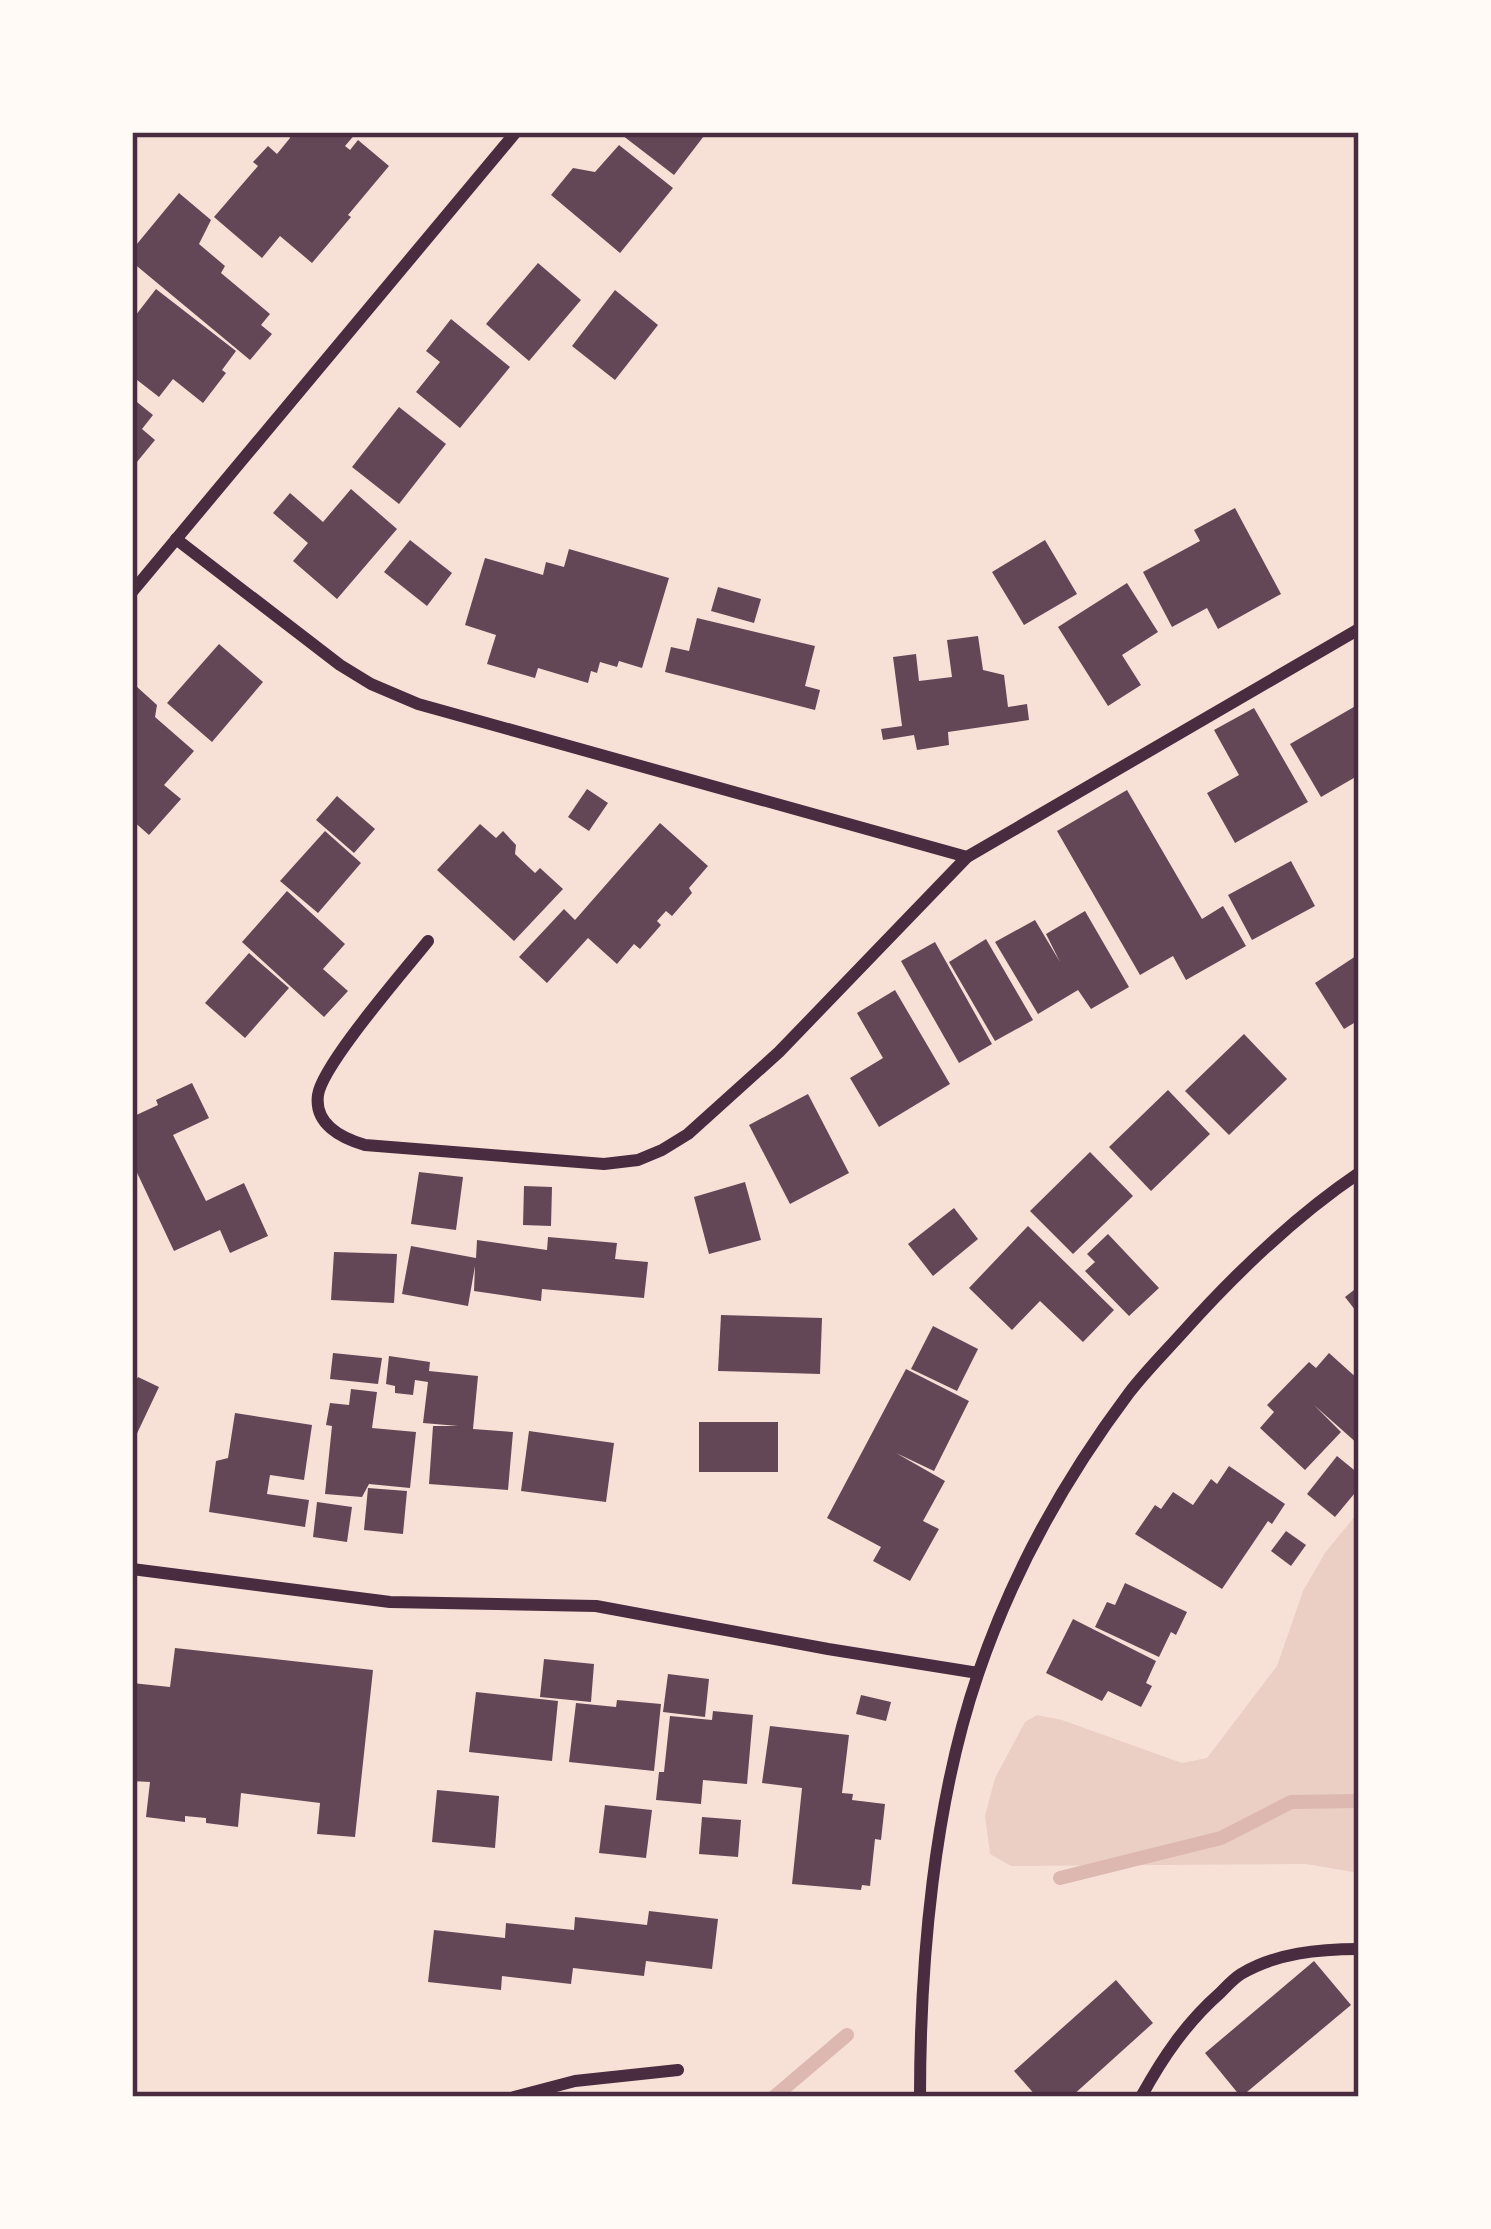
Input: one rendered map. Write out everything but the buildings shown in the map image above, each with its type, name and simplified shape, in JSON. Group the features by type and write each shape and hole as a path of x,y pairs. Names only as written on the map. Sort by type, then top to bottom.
{"street":[{"path":"132,592 516,132"},
{"path":"176,539 340,665 371,685 418,704 968,857"},
{"path":"428,941 332,1064 318,1091 318,1110 327,1125 344,1139 364,1145 604,1164 638,1160 688,1134 764,1065 968,857 1359,629"},
{"path":"920,2097 920,2020 929,1911 953,1772 978,1673 1036,1542 1077,1468 1131,1390 1273,1242 1359,1173"},
{"path":"132,1569 390,1602 596,1606 978,1673"},
{"path":"1141,2097 1166,2051 1240,1974 1318,1949 1359,1949"},
{"path":"514,2097 575,2081 678,2070"}],"shaded area":[{"path":"1359,1511 1359,1873 1306,1864 1011,1866 990,1854 985,1816 995,1778 1025,1722 1037,1715 1182,1763 1207,1758 1277,1666 1303,1591 1325,1553"}],"waterway":[{"path":"1060,1878 1221,1838 1291,1802 1359,1801"},
{"path":"774,2097 847,2035"}]}
